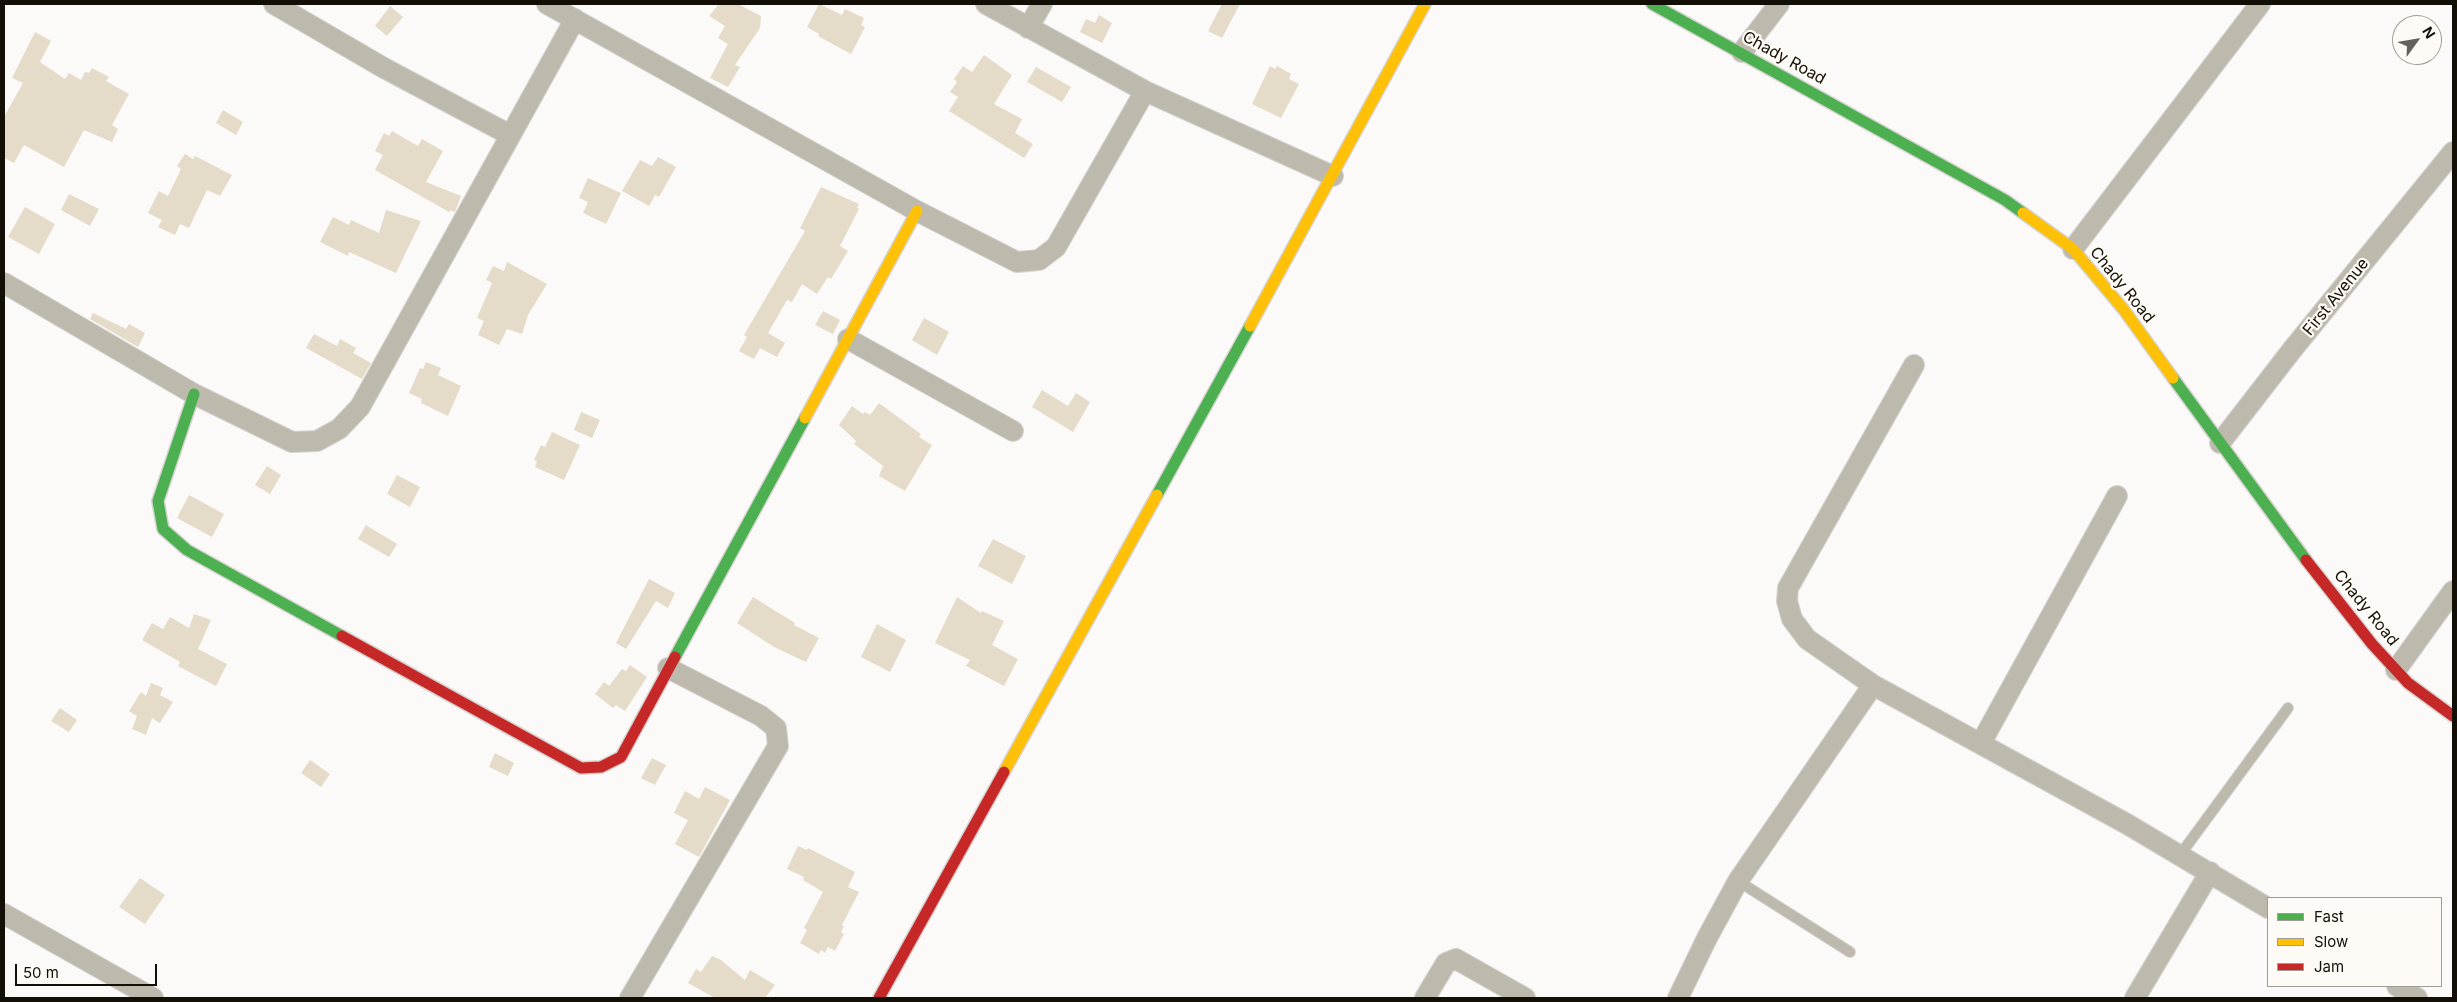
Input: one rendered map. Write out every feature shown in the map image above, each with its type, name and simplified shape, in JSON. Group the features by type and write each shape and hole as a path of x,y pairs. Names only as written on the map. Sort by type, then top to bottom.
{"street":[{"path":"274,4 384,68 510,135"},
{"path":"547,4 917,211 1017,262 1039,260 1056,247 1145,91"},
{"path":"986,4 1145,91 1332,176"},
{"path":"1028,28 1042,4"},
{"path":"879,998 1425,4"},
{"name":"Chady Road","path":"1653,4 2005,200 2073,249 2124,310 2298,549 2372,644 2408,683 2453,716"},
{"path":"1742,52 1779,4"},
{"path":"2073,249 2260,4"},
{"path":"4,284 194,394 292,442 317,441 339,429 360,407 575,19"},
{"name":"First Avenue","path":"2220,443 2292,350 2453,152"},
{"path":"194,394 158,501 163,529 187,550 581,768 601,767 620,757 917,211"},
{"path":"848,339 1013,431"},
{"path":"1914,364 1788,588 1787,601 1792,619 1807,639 1874,685 2180,855 2267,907"},
{"path":"1981,743 2117,496"},
{"path":"2396,670 2453,592"},
{"path":"630,998 778,746 776,728 761,716 668,668"},
{"path":"1678,998 1707,938 1738,881 1874,685"},
{"path":"2135,998 2210,872"},
{"path":"4,914 153,998"},
{"path":"1424,998 1446,963 1456,958 1525,998"},
{"path":"2399,987 2417,998"}],"lane":[{"path":"2180,855 2288,708"},
{"path":"1738,881 1850,952"}],"building":[{"path":"719,4 738,4 761,16 760,28 735,65 740,67 728,87 710,78 728,44 718,38 725,26 709,16"},
{"path":"819,4 842,15 845,9 864,18 861,25 865,27 851,54 818,36 819,34 807,27"},
{"path":"1222,4 1240,4 1222,38 1208,31"},
{"path":"390,6 403,17 387,36 375,26"},
{"path":"1099,15 1112,23 1102,43 1080,32 1086,19 1095,23"},
{"path":"35,32 51,41 40,62 65,79 69,73 81,80 85,72 89,73 92,68 109,77 106,81 129,94 112,125 118,129 112,142 84,130 64,167 24,145 14,163 4,158 4,117 23,83 12,78"},
{"path":"984,55 1012,75 994,104 1022,119 1015,133 1033,144 1024,158 949,111 958,97 950,92 957,82 954,79 963,66 972,72"},
{"path":"1270,66 1275,69 1277,66 1291,74 1289,79 1299,84 1281,118 1252,104"},
{"path":"1036,67 1071,87 1062,102 1027,82"},
{"path":"223,110 243,122 236,135 216,123"},
{"path":"392,131 418,146 422,139 443,151 426,182 461,196 455,212 450,210 449,212 375,170 383,155 375,151 384,133 389,136"},
{"path":"185,154 193,159 195,156 232,175 220,196 207,190 189,228 180,224 175,235 158,227 162,220 148,213 159,191 168,196 181,169 177,166"},
{"path":"658,157 676,167 659,197 655,195 649,206 622,191 640,160 652,166"},
{"path":"588,178 621,193 606,224 583,213 588,202 579,198"},
{"path":"821,187 859,204 857,208 859,209 840,246 848,251 831,279 828,277 817,294 802,284 792,302 787,300 768,333 785,343 777,357 760,348 754,359 739,351 747,337 744,335 805,231 800,228"},
{"path":"69,194 99,209 90,226 61,210"},
{"path":"25,207 55,224 39,254 8,237"},
{"path":"386,210 421,221 396,273 349,252 348,256 320,242 333,217 349,225 351,220 379,233"},
{"path":"507,262 547,284 528,315 522,334 507,329 499,345 478,335 484,321 477,318 492,283 486,280 493,266 504,271"},
{"path":"823,311 840,320 833,334 815,325"},
{"path":"93,313 126,329 129,324 145,333 138,347 90,319"},
{"path":"924,318 949,332 937,355 912,340"},
{"path":"314,334 337,346 340,339 356,348 353,353 371,363 362,379 306,348"},
{"path":"426,362 441,368 438,375 461,386 448,416 421,403 422,399 409,393 420,368 423,369"},
{"path":"1042,390 1068,406 1076,393 1090,402 1073,432 1032,407"},
{"path":"879,403 921,434 919,437 932,445 905,491 879,476 883,466 854,444 856,441 839,425 852,406 863,414 865,412 870,415"},
{"path":"581,412 600,420 592,438 574,430"},
{"path":"552,432 580,445 564,480 535,467 537,461 534,460 541,445 545,447"},
{"path":"267,466 281,475 270,494 255,485"},
{"path":"397,475 420,487 410,507 387,494"},
{"path":"189,495 224,514 212,537 177,518"},
{"path":"366,525 397,544 389,557 358,539"},
{"path":"993,539 1026,556 1012,584 978,566"},
{"path":"649,579 675,593 668,608 656,601 626,649 616,643"},
{"path":"753,597 795,623 794,625 819,638 806,662 774,647 737,623"},
{"path":"957,597 981,613 982,611 1004,621 992,645 1018,659 1004,686 966,666 970,660 935,643"},
{"path":"194,614 211,620 198,649 227,664 216,686 178,666 180,662 142,640 152,623 163,629 170,617 189,628"},
{"path":"877,624 906,640 890,672 861,657"},
{"path":"630,665 647,677 625,711 616,705 613,708 595,694 604,682 609,686 622,669 626,671"},
{"path":"151,683 163,688 160,695 173,702 160,723 152,718 146,735 132,729 137,716 129,711 141,692 146,696"},
{"path":"60,708 77,720 69,732 51,721"},
{"path":"495,753 514,763 508,776 489,767"},
{"path":"652,758 666,765 655,785 641,778"},
{"path":"310,760 330,774 321,787 301,773"},
{"path":"705,787 730,800 699,857 675,844 688,820 674,813 685,791 699,799"},
{"path":"798,846 807,850 808,848 855,872 848,887 859,892 842,925 844,926 841,932 844,934 835,951 828,947 825,953 821,950 819,954 800,943 807,930 804,928 823,892 803,880 804,877 787,869"},
{"path":"140,878 165,895 145,924 119,907"},
{"path":"712,956 721,960 745,980 750,970 775,985 765,998 715,998 688,983 696,969 701,972"}],"traffic: fast":[{"path":"1652,4 2005,200 2023,213"},
{"path":"1157,495 1250,326"},
{"path":"2173,378 2306,560"},
{"path":"194,394 158,501 163,529 187,550 342,636"},
{"path":"675,657 805,418"}],"traffic: slow":[{"path":"1250,326 1425,4"},
{"path":"805,418 917,211"},
{"path":"2023,213 2073,249 2124,310 2173,378"},
{"path":"1004,772 1157,495"}],"traffic: jam":[{"path":"2306,560 2372,644 2408,683 2453,716"},
{"path":"342,636 581,768 601,767 621,757 675,657"},
{"path":"879,998 1004,772"}]}
